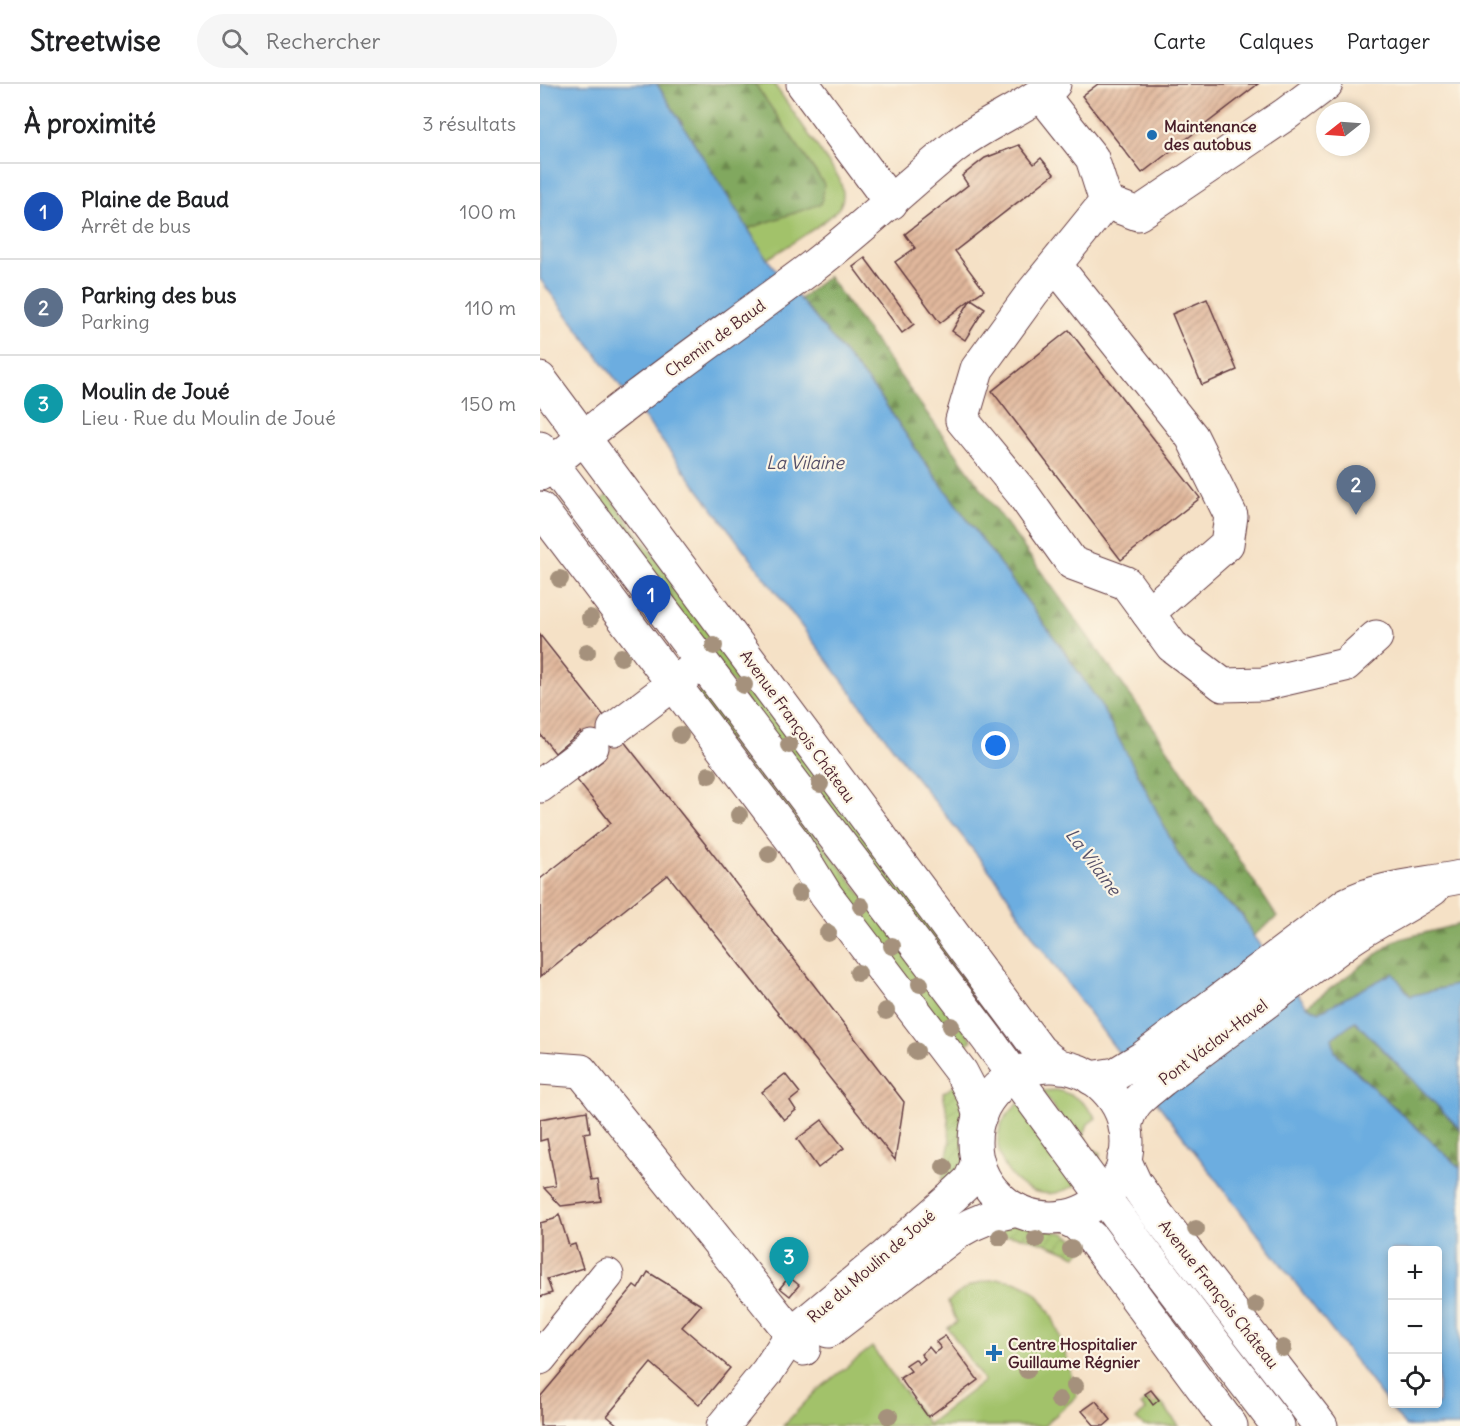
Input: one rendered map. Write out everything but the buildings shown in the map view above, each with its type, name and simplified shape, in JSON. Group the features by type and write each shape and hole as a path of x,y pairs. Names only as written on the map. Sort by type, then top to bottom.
{"main road":[{"path":"803,84 891,203"},
{"path":"1106,202 1138,214 1286,114 1326,84"},
{"path":"1048,89 1092,158 1106,202"},
{"name":"Chemin de Baud","path":"544,462 583,438 616,410 800,276 891,203 956,145 1048,89"},
{"path":"1106,202 1033,292 977,369 962,420 1022,493 1072,563 1126,583 1172,646 1223,685 1263,684 1345,665 1376,638"},
{"path":"1051,272 1192,437 1231,516 1227,544 1148,613"},
{"name":"Avenue François Château","path":"540,379 1039,1050 1048,1059 1089,1073 1116,1104 1128,1129 1135,1184 1321,1426"},
{"path":"544,462 702,662 1015,1075 1103,1197 1278,1426"},
{"path":"540,508 792,840 826,895 954,1062 973,1095 980,1116"},
{"path":"540,786 702,662"},
{"path":"1306,955 1361,931 1453,879"},
{"name":"Pont Václav-Havel","path":"1089,1073 1144,1057 1306,955"},
{"name":"Pont Václav-Havel","path":"1128,1129 1306,955"},
{"path":"540,1068 581,1071 798,1341"},
{"path":"1089,1073 1033,1068 1015,1075 993,1092 980,1116 975,1139 978,1162 983,1177 992,1190 1017,1210 1039,1217 1062,1217 1086,1209 1103,1197 1117,1178 1128,1129"},
{"name":"Rue du Moulin de Joué","path":"723,1426 767,1372 798,1341 883,1258 970,1180 978,1162"},
{"name":"Rue du Moulin de Joué","path":"798,1341 969,1225 1017,1210"},
{"path":"1062,1217 1075,1223 1092,1238 1231,1426"},
{"path":"540,1358 607,1275"},
{"path":"1180,1358 1262,1426"}],"green space":[{"path":"657,84 774,84 839,178 843,195 840,206 795,242 767,259"},
{"path":"657,84 755,84 824,184 821,204 747,229"},
{"path":"828,276 1156,731 1277,917 1253,936 1242,914 1193,876 1178,854 1098,702 1064,651 921,457 882,399 800,299"},
{"path":"608,495 1003,1015 991,1025 597,503"},
{"path":"705,689 972,1040 960,1049 693,696"},
{"path":"1460,924 1460,984 1410,996 1393,973 1319,1012 1307,1006 1396,940"},
{"path":"1355,1021 1460,1129 1460,1168 1335,1052 1332,1038"},
{"path":"958,1083 970,1110 964,1138 965,1160 952,1189 942,1179 950,1142 943,1093"},
{"path":"1057,1090 1079,1100 1096,1118 1088,1124 1084,1135 1090,1148 1101,1153 1095,1167 1042,1091"},
{"path":"1019,1103 1077,1185 1058,1192 1042,1193 1030,1190 1010,1174 1003,1163 998,1138 1002,1122"},
{"path":"1016,1224 1064,1233 1086,1246 1076,1256 1024,1237 992,1237 983,1234"},
{"path":"999,1279 1011,1280 1034,1292 1044,1303 1059,1333 1077,1396 1044,1426 783,1426 815,1392 872,1347 928,1424 984,1381 948,1328 957,1322 948,1302 971,1286"},
{"path":"1148,1399 1153,1405 1159,1400 1179,1426 1144,1426 1136,1419 1146,1411 1141,1405"}],"water":[{"name":"La Vilaine","path":"540,84 657,84 767,259 882,399 921,457 1064,651 1098,701 1178,854 1193,876 1242,915 1253,936 1307,1006 1319,1012 1393,973 1410,996 1460,984 1460,1129 1355,1021 1332,1038 1335,1052 1460,1168 1460,1426 1405,1426 1391,1408 1442,1408 1442,1246 1388,1246 1388,1404 1109,1040 1037,942 1000,884 906,765 540,279"}],"place":[{"name":"Maintenance des autobus","path":"1152,135"},
{"name":"Parking des bus","path":"1356,515"},
{"name":"Plaine de Baud","path":"651,625"},
{"name":"Moulin de Joué","path":"789,1287"},
{"name":"Centre Hospitalier Guillaume Régnier","path":"994,1353"}]}
